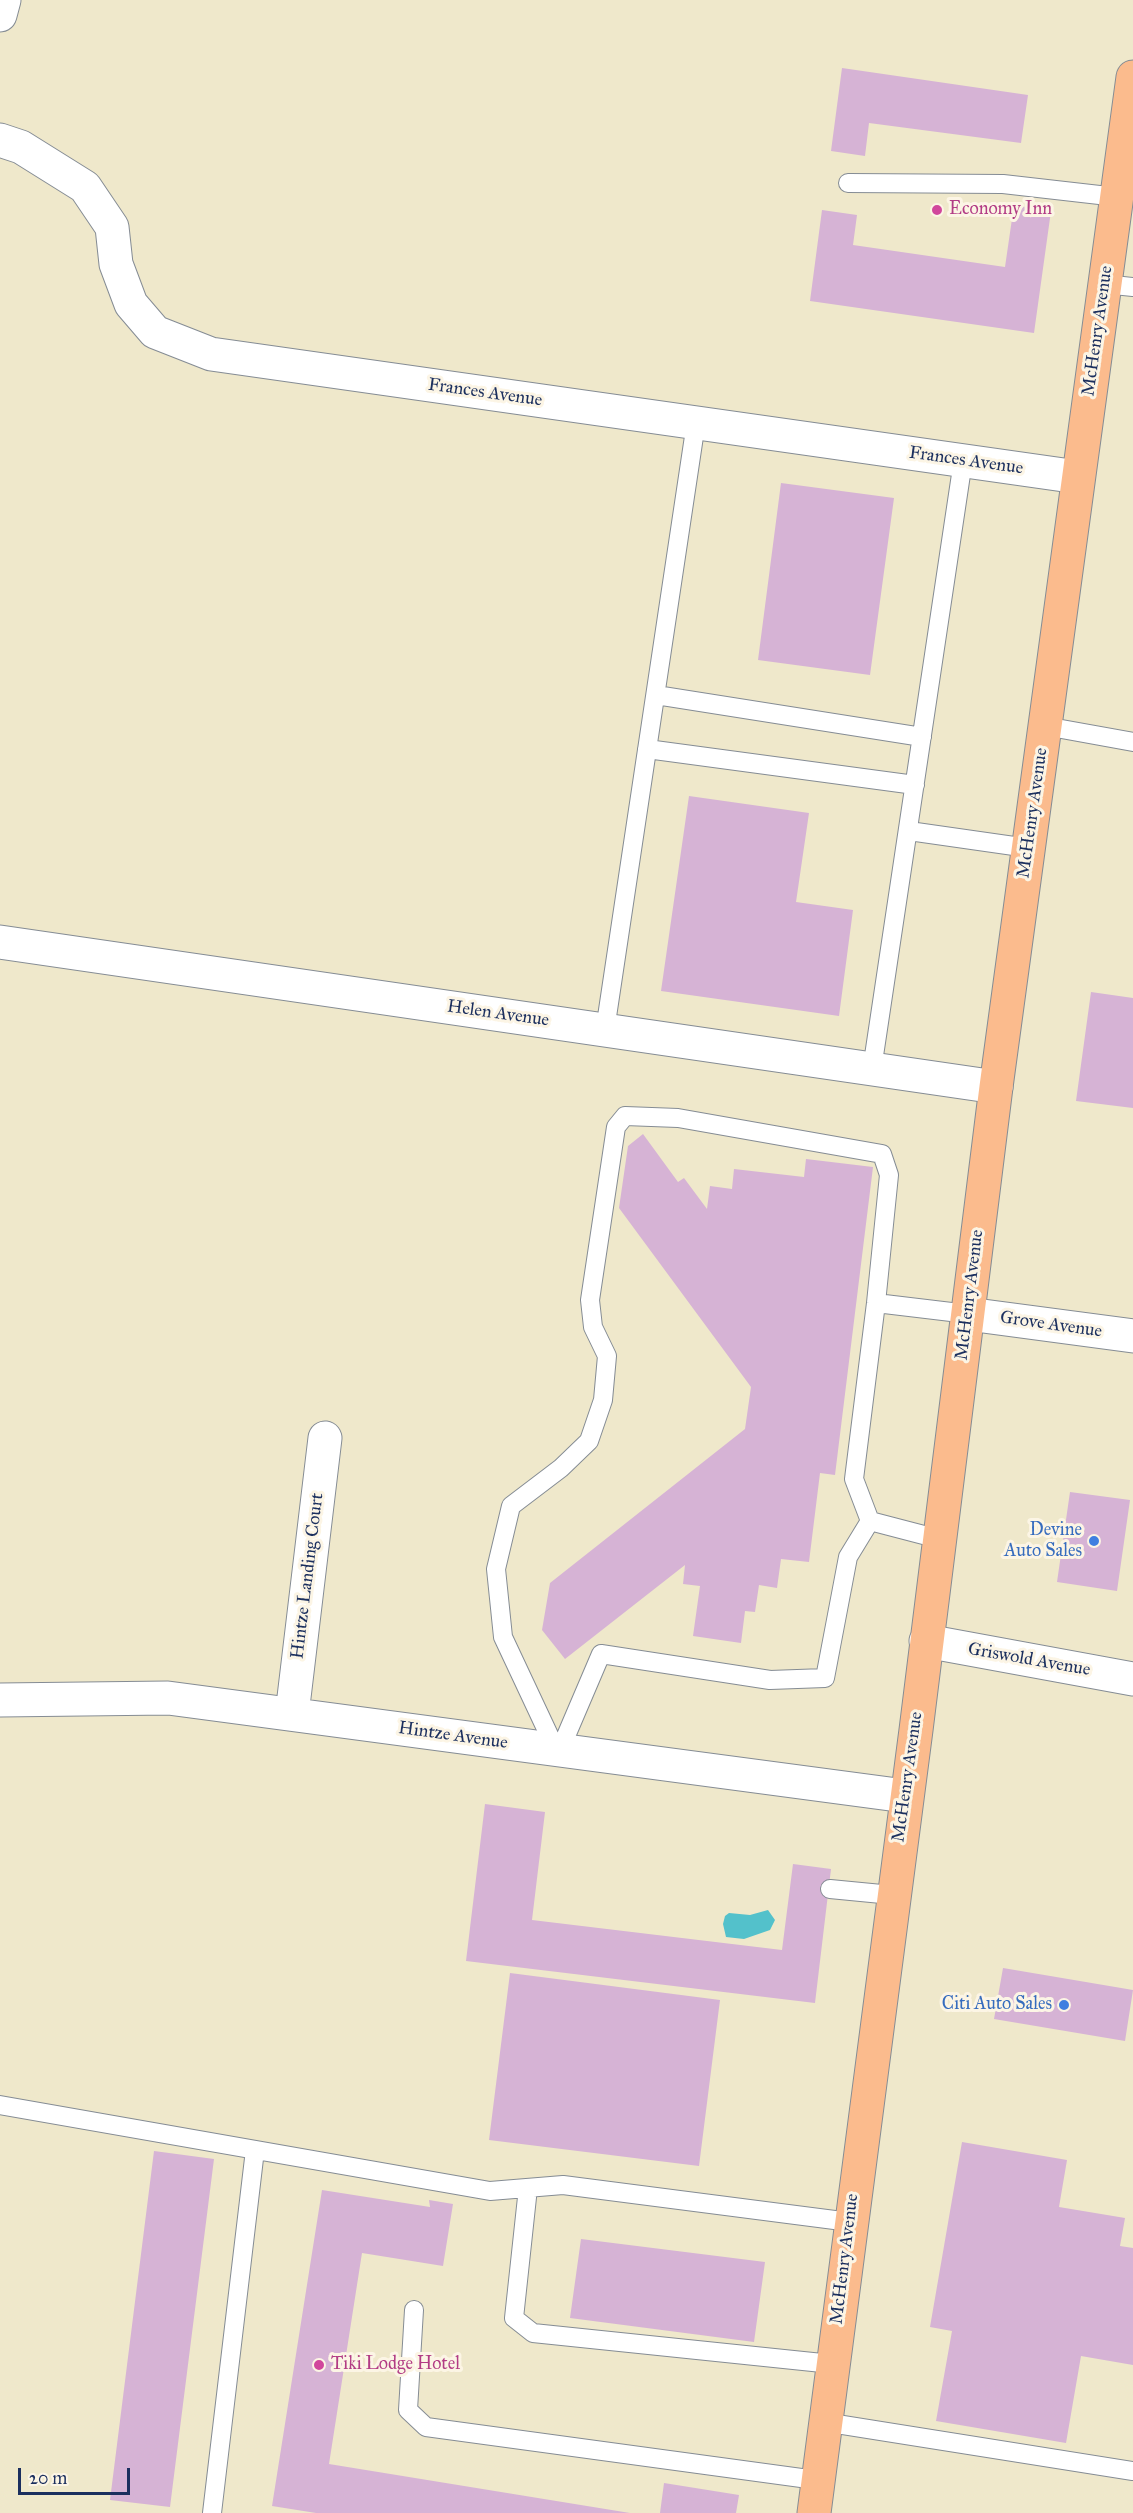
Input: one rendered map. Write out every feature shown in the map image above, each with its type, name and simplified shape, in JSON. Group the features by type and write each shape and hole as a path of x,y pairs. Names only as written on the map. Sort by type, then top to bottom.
{"main road":[{"name":"McHenry Avenue","path":"814,2513 816,2480 996,1087 1078,477 1119,285 1117,197 1132,84"}],"street":[{"path":"0,15 4,0"},
{"name":"Frances Avenue","path":"0,140 21,147 85,187 112,227 116,264 130,304 155,332 211,354 1078,477"},
{"name":"Helen Avenue","path":"0,942 996,1087"},
{"name":"Grove Avenue","path":"968,1314 1133,1336"},
{"name":"Hintze Landing Court","path":"292,1714 325,1438"},
{"name":"Griswold Avenue","path":"926,1641 1133,1679"},
{"name":"Hintze Avenue","path":"0,1700 168,1698 905,1796"}],"lane":[{"path":"848,183 1003,184 1117,197"},
{"path":"605,1030 696,423"},
{"path":"872,1069 963,460"},
{"path":"656,695 922,737"},
{"path":"1045,726 1133,742"},
{"path":"647,749 915,785"},
{"path":"909,831 1028,848"},
{"path":"558,1750 503,1637 496,1569 511,1506 561,1468 589,1442 603,1400 607,1356 593,1327 590,1300 616,1127 625,1116 678,1118 882,1154 889,1175 854,1479 870,1521"},
{"path":"876,1303 968,1314"},
{"path":"870,1521 939,1539"},
{"path":"558,1750 601,1654 770,1680 825,1678 848,1557 870,1521"},
{"path":"830,1889 892,1895"},
{"path":"0,2105 490,2191 563,2185 850,2222"},
{"path":"212,2513 255,2150"},
{"path":"528,2188 514,2318 533,2333 832,2364"},
{"path":"414,2310 408,2410 426,2427 816,2480"},
{"path":"824,2422 1133,2471"}],"water":[{"path":"768,1910 775,1920 770,1930 744,1939 726,1937 723,1924 725,1916 729,1913 750,1915"}],"building":[{"path":"842,68 1028,95 1021,143 869,123 865,156 831,151"},
{"path":"1014,205 1051,211 1034,333 810,301 822,210 857,215 853,245 1005,267"},
{"path":"781,483 894,498 870,675 758,660"},
{"path":"689,796 809,813 796,902 853,910 839,1016 661,991"},
{"path":"1091,992 1133,998 1133,1108 1076,1101"},
{"path":"643,1134 678,1182 684,1178 707,1209 710,1186 732,1189 734,1169 804,1177 806,1159 873,1167 835,1475 820,1473 809,1562 781,1559 777,1588 759,1585 755,1612 745,1611 741,1643 693,1636 700,1586 683,1584 685,1565 565,1659 542,1630 550,1583 745,1429 751,1387 619,1208 628,1146"},
{"name":"Devine Auto Sales","path":"1070,1492 1130,1500 1117,1591 1057,1582"},
{"path":"485,1804 545,1812 532,1920 782,1950 793,1864 831,1869 815,2003 466,1961"},
{"name":"Citi Auto Sales","path":"1003,1968 1133,1990 1125,2041 994,2019"},
{"path":"510,1973 720,2000 699,2166 489,2140"},
{"path":"962,2142 1067,2160 1059,2207 1125,2218 1120,2246 1133,2248 1133,2365 1081,2356 1066,2443 936,2421 952,2331 930,2327"},
{"path":"154,2151 214,2159 170,2507 110,2500"},
{"name":"Tiki Lodge Hotel","path":"322,2190 430,2207 429,2200 453,2204 443,2266 362,2253 329,2464 630,2513 316,2513 272,2506"},
{"path":"581,2239 765,2262 754,2342 570,2318"},
{"path":"664,2483 739,2495 736,2513 660,2513"}],"place":[{"name":"Economy Inn","path":"937,210"},
{"name":"Devine Auto Sales","path":"1094,1541"},
{"name":"Citi Auto Sales","path":"1064,2005"},
{"name":"Tiki Lodge Hotel","path":"319,2365"}]}
